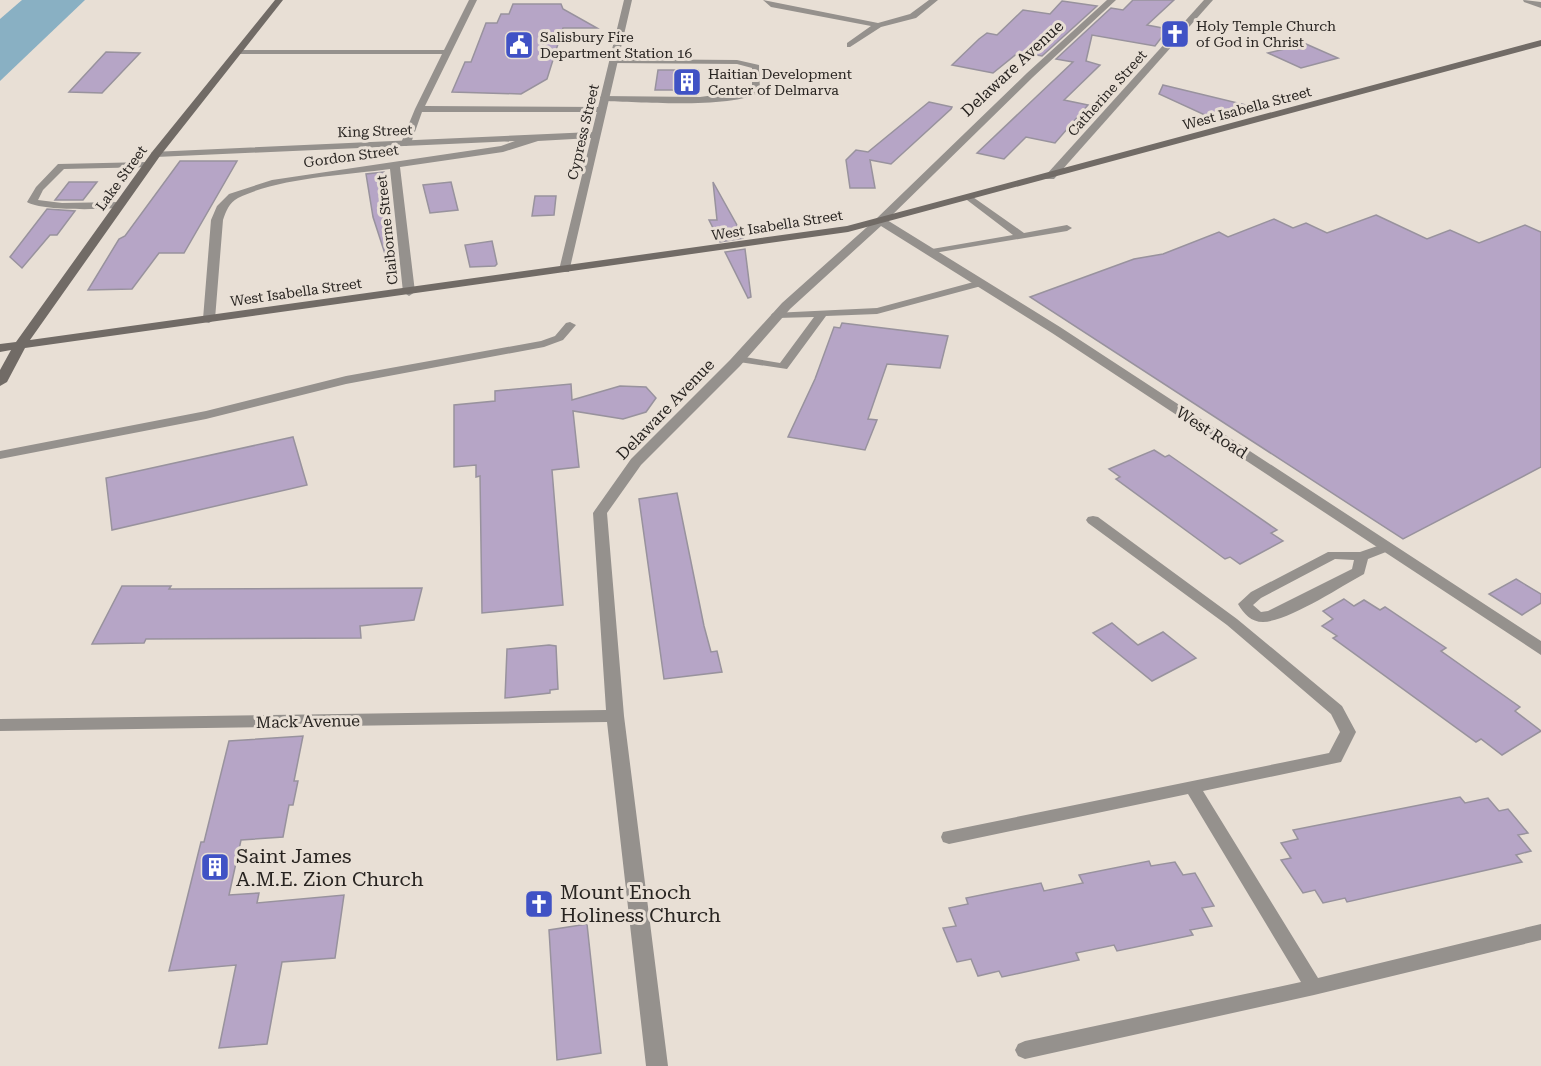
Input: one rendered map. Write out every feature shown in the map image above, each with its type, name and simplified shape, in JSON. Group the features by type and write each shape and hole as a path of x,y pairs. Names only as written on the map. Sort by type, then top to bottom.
{"street":[{"name":"Lake Street","path":"0,382 20,345 156,154 279,0"},
{"name":"Cypress Street","path":"565,270 628,0"},
{"name":"Delaware Avenue","path":"657,1066 615,716 600,513 636,462 739,359 777,315 880,221 1030,75 1112,0"},
{"name":"Catherine Street","path":"1050,177 1209,0"},
{"path":"1527,0 1541,5"},
{"name":"West Isabella Street","path":"0,348 809,236 880,221 1050,177 1541,43"},
{"name":"King Street","path":"156,154 595,135"},
{"name":"Gordon Street","path":"209,319 217,220 225,203 248,190 322,174 502,149 538,137"},
{"name":"Claiborne Street","path":"395,165 409,292"},
{"name":"West Road","path":"880,221 981,283 1541,649"},
{"name":"Mack Avenue","path":"0,725 615,716"}],"lane":[{"path":"406,143 419,109 473,0"},
{"path":"767,0 771,5 878,25"},
{"path":"850,45 878,25 913,16 934,0"},
{"path":"237,52 448,52"},
{"path":"604,98 736,98 756,92 756,67 737,62 613,61"},
{"path":"419,109 601,110"},
{"path":"120,205 62,206 32,202 44,182 61,166 148,165"},
{"path":"969,198 1023,237"},
{"path":"932,252 1067,228"},
{"path":"777,315 877,312 981,283"},
{"path":"739,359 783,367 822,314"},
{"path":"0,455 206,415 346,380 544,344 559,338 570,325"},
{"path":"949,837 1335,758 1348,732 1337,710 1233,622 1093,520"},
{"path":"1360,556 1359,571 1278,612 1263,617 1251,613 1245,604 1256,595 1333,555 1360,556 1386,547"},
{"path":"1233,622 1251,613"},
{"path":"1192,788 1314,987"},
{"path":"1025,1050 1314,987 1541,932"}],"water":[{"path":"22,0 85,0 0,81 0,19"}],"building":[{"path":"1133,0 1174,0 1147,25 1168,29 1155,46 1092,35 1086,61 1100,65 1064,100 1088,105 1055,143 1026,137 1004,159 977,153 1073,62 1056,59 1111,8 1123,10"},
{"path":"1062,1 1097,6 1042,56 1019,52 993,73 952,65 979,39 987,33 997,35 1023,10 1050,14"},
{"name":"Salisbury Fire Department Station 16","path":"513,4 561,4 563,9 597,28 563,28 547,79 521,94 452,92 465,62 471,62 486,23 497,23 501,14 509,14"},
{"path":"1306,44 1338,58 1301,68 1268,53"},
{"path":"106,52 140,53 102,93 69,92"},
{"name":"Haitian Development Center of Delmarva","path":"658,70 698,70 696,90 655,90"},
{"path":"1163,85 1246,105 1207,116 1159,94"},
{"path":"929,102 952,107 891,164 870,160 875,188 850,188 846,160 856,150 868,152"},
{"path":"180,161 237,161 184,253 159,253 132,289 88,290 119,239 125,236"},
{"path":"384,172 397,260 388,263 373,217 366,174"},
{"path":"69,182 97,182 83,200 55,200"},
{"path":"451,182 458,210 430,213 423,185"},
{"path":"713,182 743,238 720,242 709,220 717,220"},
{"path":"535,196 556,196 554,215 532,216"},
{"path":"47,209 75,211 57,235 50,235 22,268 10,257"},
{"path":"1376,215 1427,239 1450,230 1479,243 1525,225 1541,232 1541,467 1403,539 1030,297 1134,259 1163,254 1219,232 1228,237 1274,219 1293,228 1306,223 1327,233"},
{"path":"492,241 497,264 470,267 465,245"},
{"path":"745,249 751,297 748,298 725,252"},
{"path":"842,323 948,336 940,368 887,364 868,419 877,420 865,450 788,437 815,379 834,327 840,328"},
{"path":"571,384 572,400 620,386 646,387 656,398 646,412 623,419 573,411 579,467 552,470 563,605 482,613 480,476 476,477 476,465 454,467 454,405 495,401 495,391"},
{"path":"293,437 307,485 112,530 106,478"},
{"path":"1154,450 1165,457 1169,455 1277,530 1271,533 1283,541 1240,564 1230,557 1225,559 1116,479 1120,477 1109,469"},
{"path":"677,493 704,626 711,652 717,651 722,672 664,679 639,499"},
{"path":"1516,579 1541,594 1541,603 1522,615 1489,594"},
{"path":"122,586 171,586 169,589 422,588 414,620 360,626 361,638 146,639 144,643 92,644"},
{"path":"1344,599 1354,606 1364,600 1380,610 1385,607 1446,648 1441,651 1520,707 1515,711 1541,731 1502,755 1481,739 1476,742 1333,638 1337,636 1322,626 1333,619 1323,611"},
{"path":"1112,623 1138,645 1163,632 1196,658 1152,681 1093,633"},
{"path":"556,646 558,689 550,690 550,693 505,698 507,649"},
{"name":"Saint James A.M.E. Zion Church","path":"303,736 294,781 298,781 293,805 289,805 283,837 241,840 229,895 259,893 257,903 344,895 335,958 282,962 267,1044 219,1048 236,965 169,971 201,842 204,842 229,741"},
{"path":"1460,797 1465,803 1488,798 1499,811 1508,809 1528,833 1518,835 1531,851 1516,855 1522,862 1347,902 1345,898 1323,903 1315,890 1303,893 1281,860 1291,858 1281,843 1298,839 1293,830"},
{"path":"1149,861 1151,866 1175,862 1183,875 1195,873 1214,906 1202,908 1212,926 1190,930 1193,935 1117,951 1114,945 1076,953 1079,960 1002,977 999,971 978,976 971,959 957,962 943,928 956,926 949,908 968,904 966,898 1041,883 1044,891 1083,883 1079,875"},
{"path":"587,924 601,1053 557,1060 549,930"}],"place":[{"name":"Holy Temple Church of God in Christ","path":"1175,34"},
{"name":"Salisbury Fire Department Station 16","path":"519,45"},
{"name":"Haitian Development Center of Delmarva","path":"687,82"},
{"name":"Saint James A.M.E. Zion Church","path":"215,867"},
{"name":"Mount Enoch Holiness Church","path":"539,904"}]}
